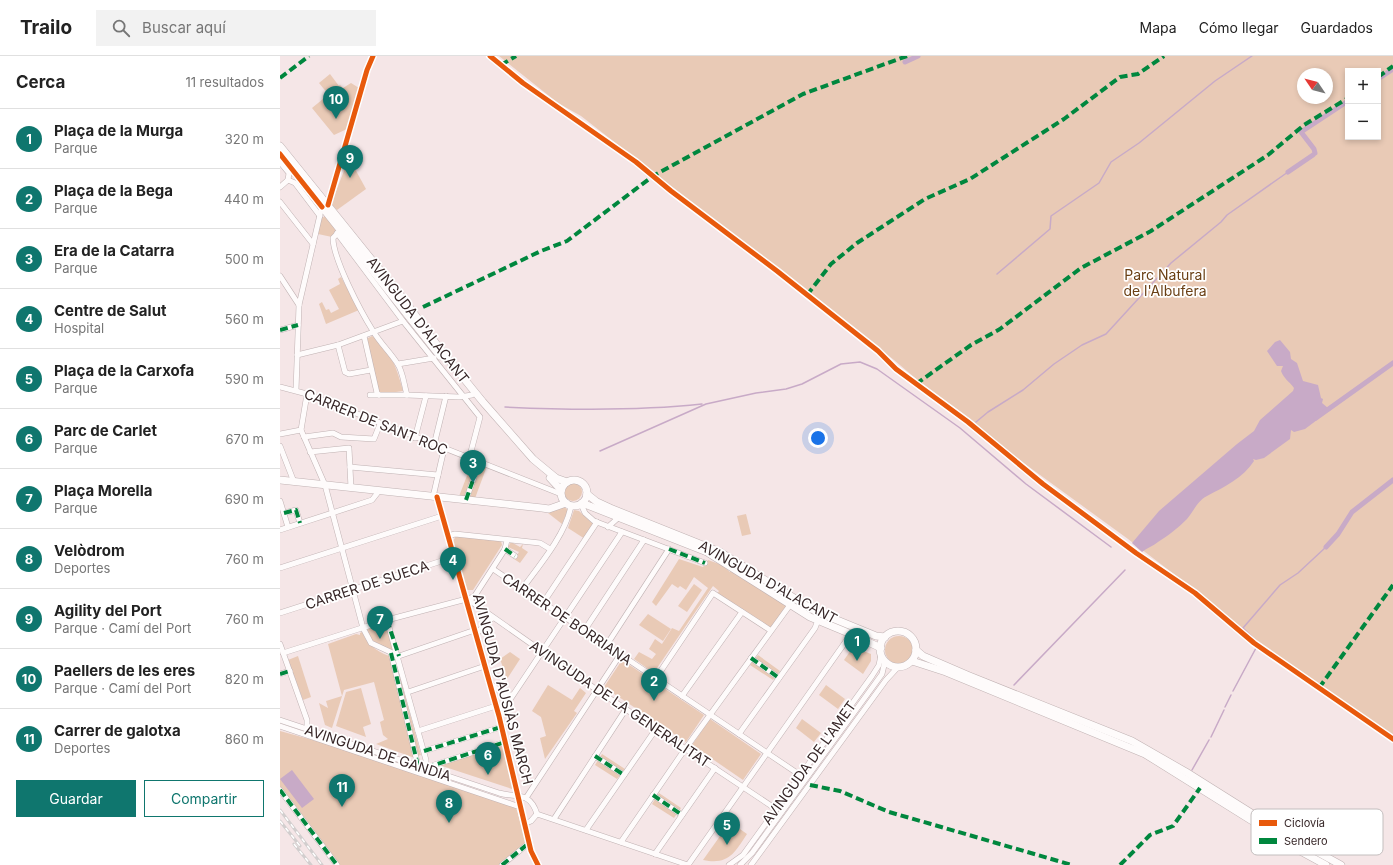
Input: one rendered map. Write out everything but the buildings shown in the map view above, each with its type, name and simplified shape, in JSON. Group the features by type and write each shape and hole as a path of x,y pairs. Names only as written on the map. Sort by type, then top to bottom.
{"main road":[{"name":"AVINGUDA D'ALACANT","path":"280,146 323,198 325,206 339,232 472,395 528,458 554,481 561,492"},
{"name":"AVINGUDA D'ALACANT","path":"280,154 325,206 483,402 533,459 556,478 567,482"},
{"path":"280,480 549,509 581,504 587,494 585,486 579,480 567,482 561,492 568,505"},
{"name":"AVINGUDA D'ALACANT","path":"587,494 597,502 610,508 720,552 815,611 876,636 885,637"},
{"name":"AVINGUDA D'ALACANT","path":"581,504 707,552 790,605 818,620 851,634 882,655"},
{"path":"916,650 912,661 907,665 898,667 889,664 882,655 885,637 890,634 902,632 912,639 916,650 924,656 967,675 1138,744 1251,813"},
{"path":"912,661 952,675 1145,754 1251,820"},
{"path":"1308,855 1326,865"},
{"path":"1324,855 1342,865"}],"street":[{"path":"296,390 299,305 313,244 320,216 325,206 367,70 373,56"},
{"path":"280,162 289,173 288,180 280,187"},
{"path":"288,180 294,183 320,216"},
{"path":"280,202 313,244"},
{"path":"339,232 333,238 334,251 373,332 398,364 407,395"},
{"name":"AVINGUDA D'ALACANT","path":"339,232 403,321 480,417 469,459"},
{"path":"280,276 299,305"},
{"path":"297,355 338,345 403,321"},
{"path":"280,330 298,325"},
{"path":"364,336 371,370 377,393 379,395"},
{"path":"338,345 345,372 349,374 371,370"},
{"path":"398,364 434,358"},
{"name":"CARRER DE SANT ROC","path":"280,387 307,394 479,463 561,492"},
{"path":"307,394 301,430 325,485 363,628 372,643 398,656 475,632 486,621 493,618"},
{"path":"370,395 472,395"},
{"path":"415,438 426,396"},
{"path":"434,445 446,396"},
{"path":"304,437 333,433 341,437 374,440 380,424"},
{"path":"280,434 301,430"},
{"path":"280,446 294,482"},
{"path":"310,452 349,448 351,488"},
{"path":"435,497 444,449"},
{"path":"466,500 479,463"},
{"path":"350,467 438,475"},
{"path":"280,530 374,499 379,491"},
{"name":"AVINGUDA D'AUSIÀS MARCH","path":"435,497 448,536 490,683 529,843 538,865"},
{"path":"280,501 288,527"},
{"name":"AVINGUDA D'ALACANT","path":"581,504 585,513 597,522 705,563"},
{"path":"522,589 564,526 570,514 568,505"},
{"path":"284,513 296,510 300,523"},
{"path":"280,568 442,516"},
{"path":"608,527 618,518"},
{"path":"543,603 597,522"},
{"path":"499,716 622,532"},
{"path":"448,536 455,534 540,543 550,549"},
{"path":"283,653 387,620 474,597 505,549 507,540"},
{"path":"584,631 644,540"},
{"path":"505,549 515,556"},
{"path":"606,646 668,549"},
{"name":"CARRER DE SUECA","path":"280,613 454,557"},
{"name":"CARRER DE BORRIANA","path":"493,569 800,775"},
{"path":"656,678 713,593 770,630"},
{"name":"AVINGUDA DE LA GENERALITAT","path":"466,598 597,690 776,809"},
{"path":"621,842 770,630 790,605"},
{"path":"682,696 742,612"},
{"path":"387,620 424,751 427,769 434,765 505,742"},
{"path":"739,734 815,628 818,620"},
{"path":"537,814 688,865 742,786 851,634"},
{"path":"280,644 307,720 307,729"},
{"path":"391,653 418,766"},
{"path":"537,814 535,807 526,798 620,655"},
{"name":"AVINGUDA DE L'AMET","path":"728,865 743,855 876,670 882,655"},
{"name":"AVINGUDA DE L'AMET","path":"740,865 752,853 882,674 882,655"},
{"path":"751,658 779,678"},
{"path":"408,692 485,666"},
{"name":"AVINGUDA DE L'AMET","path":"751,865 886,680 898,667"},
{"path":"280,674 290,671"},
{"path":"490,683 504,694 512,695"},
{"path":"418,731 496,706"},
{"path":"554,819 626,709"},
{"name":"AVINGUDA DE GANDIA","path":"280,720 504,795 526,798"},
{"name":"AVINGUDA DE GANDIA","path":"280,726 520,807"},
{"path":"424,751 501,727"},
{"path":"586,830 656,729"},
{"path":"595,756 624,775"},
{"path":"654,854 715,768"},
{"path":"280,790 337,865"},
{"path":"653,795 682,815"},
{"path":"524,824 531,821 537,814"},
{"path":"502,865 529,843"}],"green space":[{"name":"Parc Natural de l'Albufera","path":"499,56 1393,56 1393,735 1245,633 1200,594 1128,539 1007,451 973,421 921,383 894,360 581,116 558,103"},
{"path":"330,74 339,86 328,94 319,83"},
{"path":"351,83 359,88 347,129 334,135 312,108 340,85 343,88"},
{"path":"349,158 366,189 337,210 331,204"},
{"path":"325,216 339,231 332,237 318,234 321,219"},
{"path":"341,277 359,310 326,324 319,304 322,302 326,310 329,309 331,313 339,309 329,290 340,284 338,279"},
{"path":"372,336 384,346 392,360 403,391 382,394 379,392 366,339"},
{"path":"473,460 487,466 474,501 458,499"},
{"path":"569,483 577,483 582,488 580,499 577,501 569,501 564,496 564,488"},
{"path":"563,506 568,510 562,524 548,513 549,511"},
{"path":"574,510 579,511 593,524 585,539 568,528"},
{"path":"746,514 751,534 742,536 737,516"},
{"path":"456,536 501,541 502,545 473,590 467,590 453,541"},
{"path":"511,542 520,547 523,544 522,548 528,552 520,563 514,559 519,552 508,547"},
{"path":"679,559 703,567 708,560 722,565 730,572 733,567 790,605 770,630 716,595 719,591 713,586 655,671 651,671 634,659 639,652 652,659 656,654 649,649 655,639 662,644 672,628 679,631 708,588 694,577 686,590 680,586 678,588 672,584 656,606 652,602"},
{"path":"694,584 702,590 687,612 678,606"},
{"path":"648,614 671,629 663,641 639,625"},
{"path":"386,622 395,653 377,644 370,638 368,633 367,628"},
{"path":"362,632 371,646 384,654 395,658 421,755 412,757 376,744 388,739 383,735 380,722 384,720 374,682 344,690 332,728 325,725 319,703 328,708 326,701 342,696 328,644 356,634 360,635"},
{"path":"899,636 909,640 913,650 909,660 899,664 889,660 885,650 889,640"},
{"path":"853,647 871,654 871,661 863,674 844,660"},
{"path":"510,652 520,659 507,679 500,659"},
{"path":"758,655 780,671 773,680 750,665"},
{"path":"298,656 311,697 303,700 288,660"},
{"path":"622,660 704,715 686,742 604,687"},
{"path":"548,685 572,700 580,688 586,693 574,711 577,713 545,759 540,738 546,736 541,717 532,711"},
{"path":"826,685 845,699 838,709 819,695"},
{"path":"361,688 371,724 363,727 366,737 336,726 346,692"},
{"path":"710,719 761,754 743,780 692,745"},
{"path":"802,719 821,733 814,742 796,728"},
{"path":"280,731 367,755 513,805 517,810 526,844 499,865 338,865 280,788"},
{"path":"502,744 512,789 439,765"},
{"path":"602,754 625,769 617,779 595,765"},
{"path":"659,793 681,808 674,818 652,804"},
{"path":"730,822 747,834 738,847 730,856 719,861 703,860"}],"shaded area":[{"path":"1280,340 1290,352 1291,359 1297,363 1303,381 1318,385 1321,398 1323,399 1322,403 1328,408 1315,417 1317,420 1305,429 1294,432 1291,430 1290,439 1264,458 1256,460 1253,459 1254,461 1250,467 1239,477 1204,498 1198,503 1187,519 1166,537 1142,552 1132,543 1159,511 1254,431 1260,420 1293,391 1294,388 1282,374 1281,371 1283,366 1277,366 1267,351 1275,342"},
{"path":"292,770 314,799 302,808 280,779"}],"waterway":[{"path":"905,62 918,56"},
{"path":"997,274 1050,229 1051,216 1099,183 1111,162 1139,143 1215,81 1252,56"},
{"path":"1381,77 1393,69"},
{"path":"1315,153 1314,149 1301,132 1345,103"},
{"path":"1288,172 1313,155"},
{"path":"976,422 988,412 1023,390 1054,364 1082,345 1106,334 1171,263 1221,222 1227,215 1288,172"},
{"path":"600,451 706,404 756,393 786,389 802,384 841,364 860,362 877,369 960,428 1026,484 1111,547"},
{"path":"1316,418 1393,363"},
{"path":"505,407 604,409 653,408 702,404"},
{"path":"1326,547 1338,534 1352,512 1393,480"},
{"path":"1258,643 1243,628 1280,585 1298,573 1326,547"},
{"path":"1014,685 1125,570"},
{"path":"1233,691 1256,648"},
{"path":"1225,707 1231,695"},
{"path":"1211,737 1224,710"},
{"path":"1192,770 1209,740"}],"railway":[{"path":"280,810 322,865"},
{"path":"280,821 300,846"},
{"path":"294,844 311,865"}],"marked path":[{"path":"280,78 309,56"},
{"path":"501,65 516,56"},
{"path":"423,307 541,251 567,241 653,176 803,94 907,56"},
{"path":"807,295 831,264 857,243 925,199 970,179 1064,119 1120,77 1138,74 1164,56"},
{"path":"1381,75 1393,66"},
{"path":"916,384 971,345 1000,329 1081,268 1151,231 1268,155 1304,125 1345,100"},
{"path":"280,330 298,325"},
{"path":"466,500 479,463"},
{"path":"284,513 296,510 300,523"},
{"path":"505,549 515,556"},
{"path":"669,549 705,563"},
{"path":"1319,688 1393,585"},
{"path":"387,620 399,656"},
{"path":"391,653 418,766"},
{"path":"751,658 779,678"},
{"path":"280,674 290,671"},
{"path":"424,751 501,727"},
{"path":"427,769 434,765 505,742"},
{"path":"595,756 624,775"},
{"path":"810,785 840,791 889,812 1072,865"},
{"path":"1120,865 1150,835 1173,826 1200,788"},
{"path":"280,790 337,865"},
{"path":"653,795 682,815"},
{"path":"502,865 529,843"}],"cycle path":[{"path":"328,205 367,70 373,56"},
{"path":"490,56 523,83 636,162 671,191 777,271 878,351 896,369 968,422 1043,484 1136,553 1195,593 1254,643 1393,739"},
{"path":"280,154 322,207"},
{"path":"437,497 499,716 531,851 538,865"}],"place":[{"name":"Paellers de les eres","path":"336,119"},
{"name":"Agility del Port","path":"350,178"},
{"name":"Era de la Catarra","path":"473,483"},
{"name":"Centre de Salut","path":"453,580"},
{"name":"Plaça Morella","path":"380,639"},
{"name":"Plaça de la Murga","path":"857,661"},
{"name":"Plaça de la Bega","path":"654,701"},
{"name":"Parc de Carlet","path":"488,775"},
{"name":"Carrer de galotxa","path":"342,807"},
{"name":"Velòdrom","path":"449,823"},
{"name":"Plaça de la Carxofa","path":"727,845"}]}
